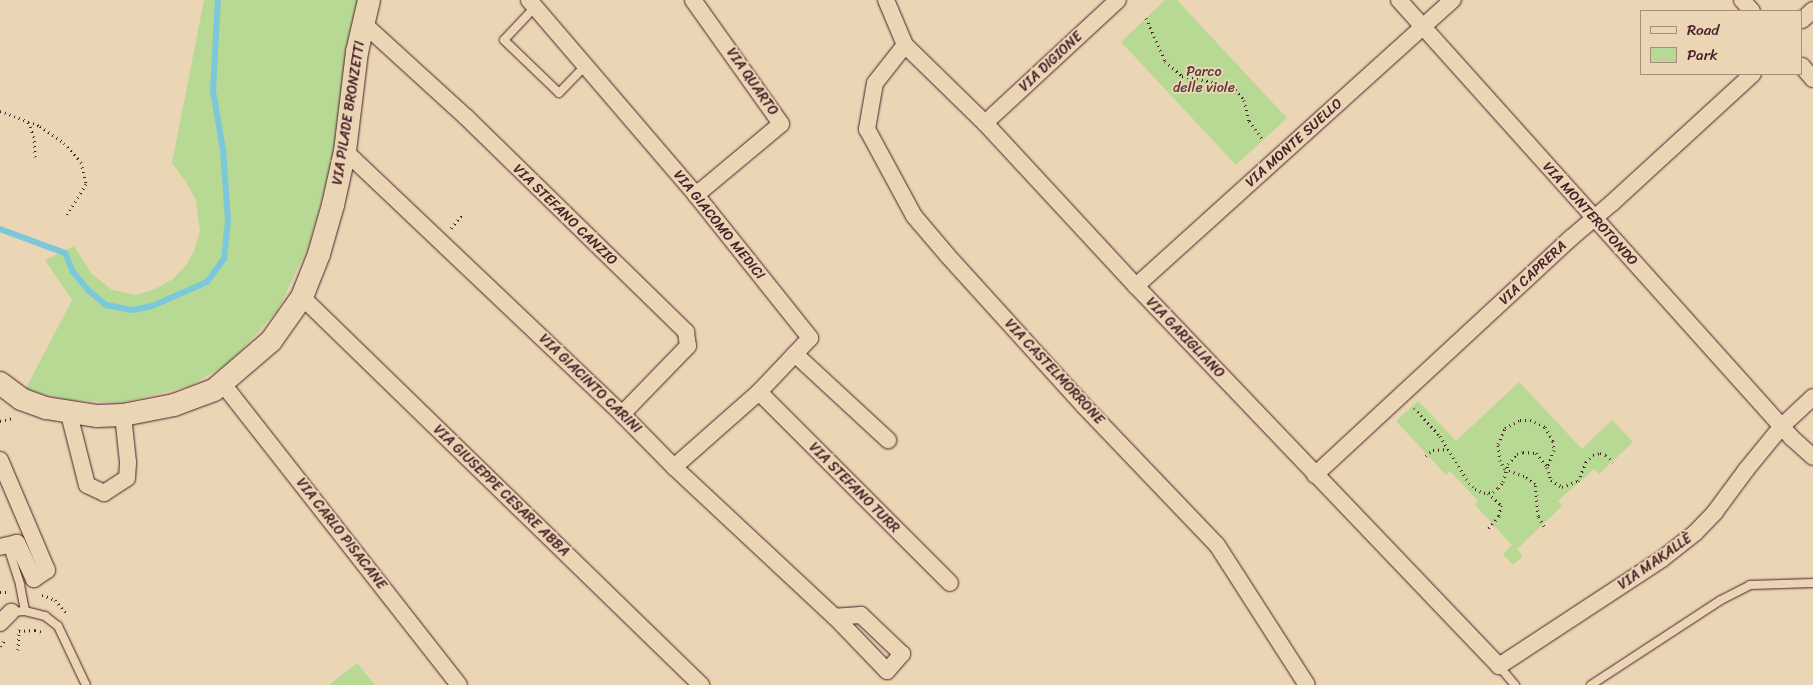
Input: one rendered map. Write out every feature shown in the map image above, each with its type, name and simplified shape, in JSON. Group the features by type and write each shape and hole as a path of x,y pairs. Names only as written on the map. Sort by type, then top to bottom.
{"main road":[{"name":"VIA PILADE BRONZETTI","path":"0,383 13,407 69,414 123,415 174,405 214,390 224,384 271,341 302,297 319,254 333,205 345,151 351,91 369,0"}],"street":[{"name":"VIA QUARTO","path":"693,0 781,124 696,195"},
{"name":"VIA GARIGLIANO","path":"886,0 905,45 985,124 1315,475 1499,666"},
{"name":"VIA DIGIONE","path":"985,124 1118,0"},
{"name":"VIA MONTEROTONDO","path":"1399,0 1782,426"},
{"name":"VIA MONTE SUELLO","path":"1136,286 1452,0"},
{"path":"1742,0 1751,10"},
{"name":"VIA GIACOMO MEDICI","path":"532,4 696,195 810,338 795,354"},
{"path":"1803,19 1813,10"},
{"name":"VIA STEFANO CANZIO","path":"364,24 466,117 686,332 688,346 622,414"},
{"name":"VIA CASTELMORRONE","path":"905,45 875,83 867,128 914,216 1084,406 1218,545 1307,685"},
{"path":"1803,67 1813,79"},
{"name":"VIA CAPRERA","path":"1315,475 1593,218 1620,196 1752,75"},
{"name":"VIA GIACINTO CARINI","path":"345,151 622,414 674,468 835,618"},
{"name":"VIA GIUSEPPE CESARE ABBA","path":"302,297 701,685"},
{"path":"674,468 759,392 795,354 888,440"},
{"name":"VIA CARLO PISACANE","path":"224,384 459,685"},
{"name":"VIA STEFANO TURR","path":"759,392 950,583"},
{"name":"VIA MAKALLÈ","path":"1499,666 1662,559 1695,533 1715,512 1782,426 1813,397"},
{"path":"69,414 87,485 104,493 127,478 128,462 123,415"},
{"path":"1782,426 1792,438 1813,456"},
{"path":"0,460 47,570 34,579 17,543 4,547"}],"lane":[{"path":"532,4 504,40 559,93 585,66"},
{"path":"4,547 20,585 9,614 44,616 58,626 86,685"},
{"path":"1591,685 1721,600 1750,585 1813,583"},
{"path":"1499,666 1515,685"}],"path":[{"path":"1146,18 1165,61 1182,76 1232,86 1244,100 1249,121 1263,140"},
{"path":"0,111 40,126 64,143 81,162 86,184 67,215"},
{"path":"28,121 34,136 35,158"},
{"path":"1401,395 1440,436 1469,483 1475,489 1493,492 1502,482 1505,469 1512,458 1523,452 1536,453 1547,467 1551,480 1562,487 1578,481 1586,462 1593,455 1600,453 1606,455 1613,462"},
{"path":"0,421 13,407"},
{"path":"1544,526 1538,516 1535,484 1524,476 1505,469 1500,461 1498,444 1506,428 1520,420 1538,423 1549,433 1553,441 1554,450 1547,467"},
{"path":"1426,456 1438,449 1449,449"},
{"path":"1488,492 1501,505 1499,516 1489,528"},
{"path":"0,592 9,592"},
{"path":"18,650 19,631 35,630 51,636"}],"green space":[{"path":"204,0 361,0 332,163 309,245 278,310 231,362 190,386 121,403 68,400 25,390 72,300 45,260 74,246 91,273 112,290 136,295 155,289 173,279 186,265 194,251 200,231 196,200 172,163"},
{"name":"Parco delle viole","path":"1165,0 1177,0 1287,118 1236,165 1121,42"},
{"path":"1519,382 1582,449 1612,420 1633,442 1599,474 1594,469 1558,501 1562,506 1517,549 1523,556 1513,565 1503,554 1512,545 1475,505 1478,501 1450,471 1446,475 1396,421 1418,401 1456,441"},
{"path":"357,663 375,685 329,685"}],"waterway":[{"path":"0,229 65,253 73,272 88,290 106,305 132,310 152,306 207,282 224,259 228,221 223,150 213,91 218,0"}]}
